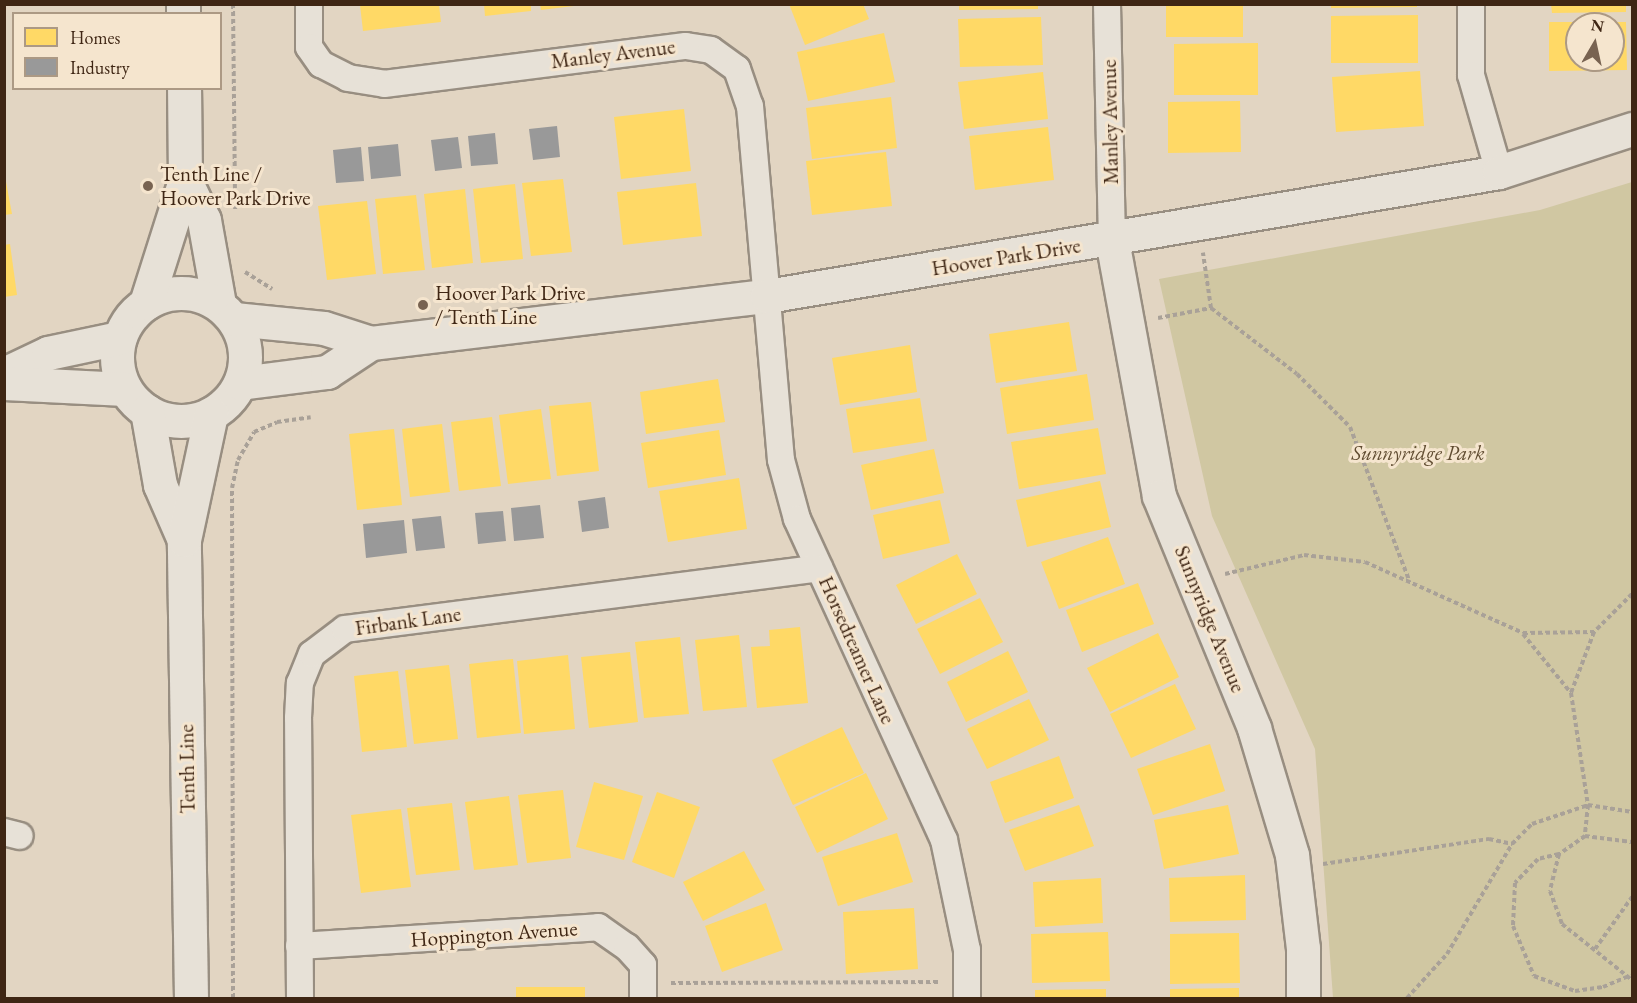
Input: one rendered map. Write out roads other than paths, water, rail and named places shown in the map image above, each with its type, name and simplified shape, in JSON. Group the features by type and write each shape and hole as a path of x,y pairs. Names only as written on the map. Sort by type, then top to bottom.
{"street":[{"name":"Manley Avenue","path":"309,4 309,47 321,64 348,78 384,84 611,53 686,46 711,50 737,69 750,106 767,296"},
{"name":"Manley Avenue","path":"1107,4 1112,240"},
{"path":"1471,4 1471,75 1499,172"},
{"path":"146,303 185,180 184,90"},
{"name":"Hoover Park Drive","path":"226,312 324,328 371,343 767,296 1112,240 1499,172 1632,129"},
{"path":"4,383 136,400 178,420 211,414 228,401 240,383 246,361 243,339 226,312 204,220 185,180"},
{"name":"Sunnyridge Avenue","path":"1112,240 1159,496 1254,728 1294,869 1303,948 1303,999"},
{"path":"136,400 118,371 119,338 134,312 146,303 183,292 226,312"},
{"name":"Horsedreamer Lane","path":"767,296 781,460 798,519 944,840 967,950 967,990"},
{"path":"4,374 48,353 119,338"},
{"name":"Hoover Park Drive","path":"240,383 327,372 371,343"},
{"name":"Tenth Line","path":"136,400 158,478 184,540"},
{"name":"Tenth Line","path":"190,999 184,540 211,414"},
{"name":"Firbank Lane","path":"300,999 300,683 312,654 345,629 819,568"},
{"name":"Hoppington Avenue","path":"299,946 598,927 627,947 643,965 643,991"}],"place":[{"name":"Tenth Line / Hoover Park Drive","path":"148,186"},
{"name":"Hoover Park Drive / Tenth Line","path":"423,305"}],"park label":[{"name":"Sunnyridge Park","path":"1418,453"}]}
